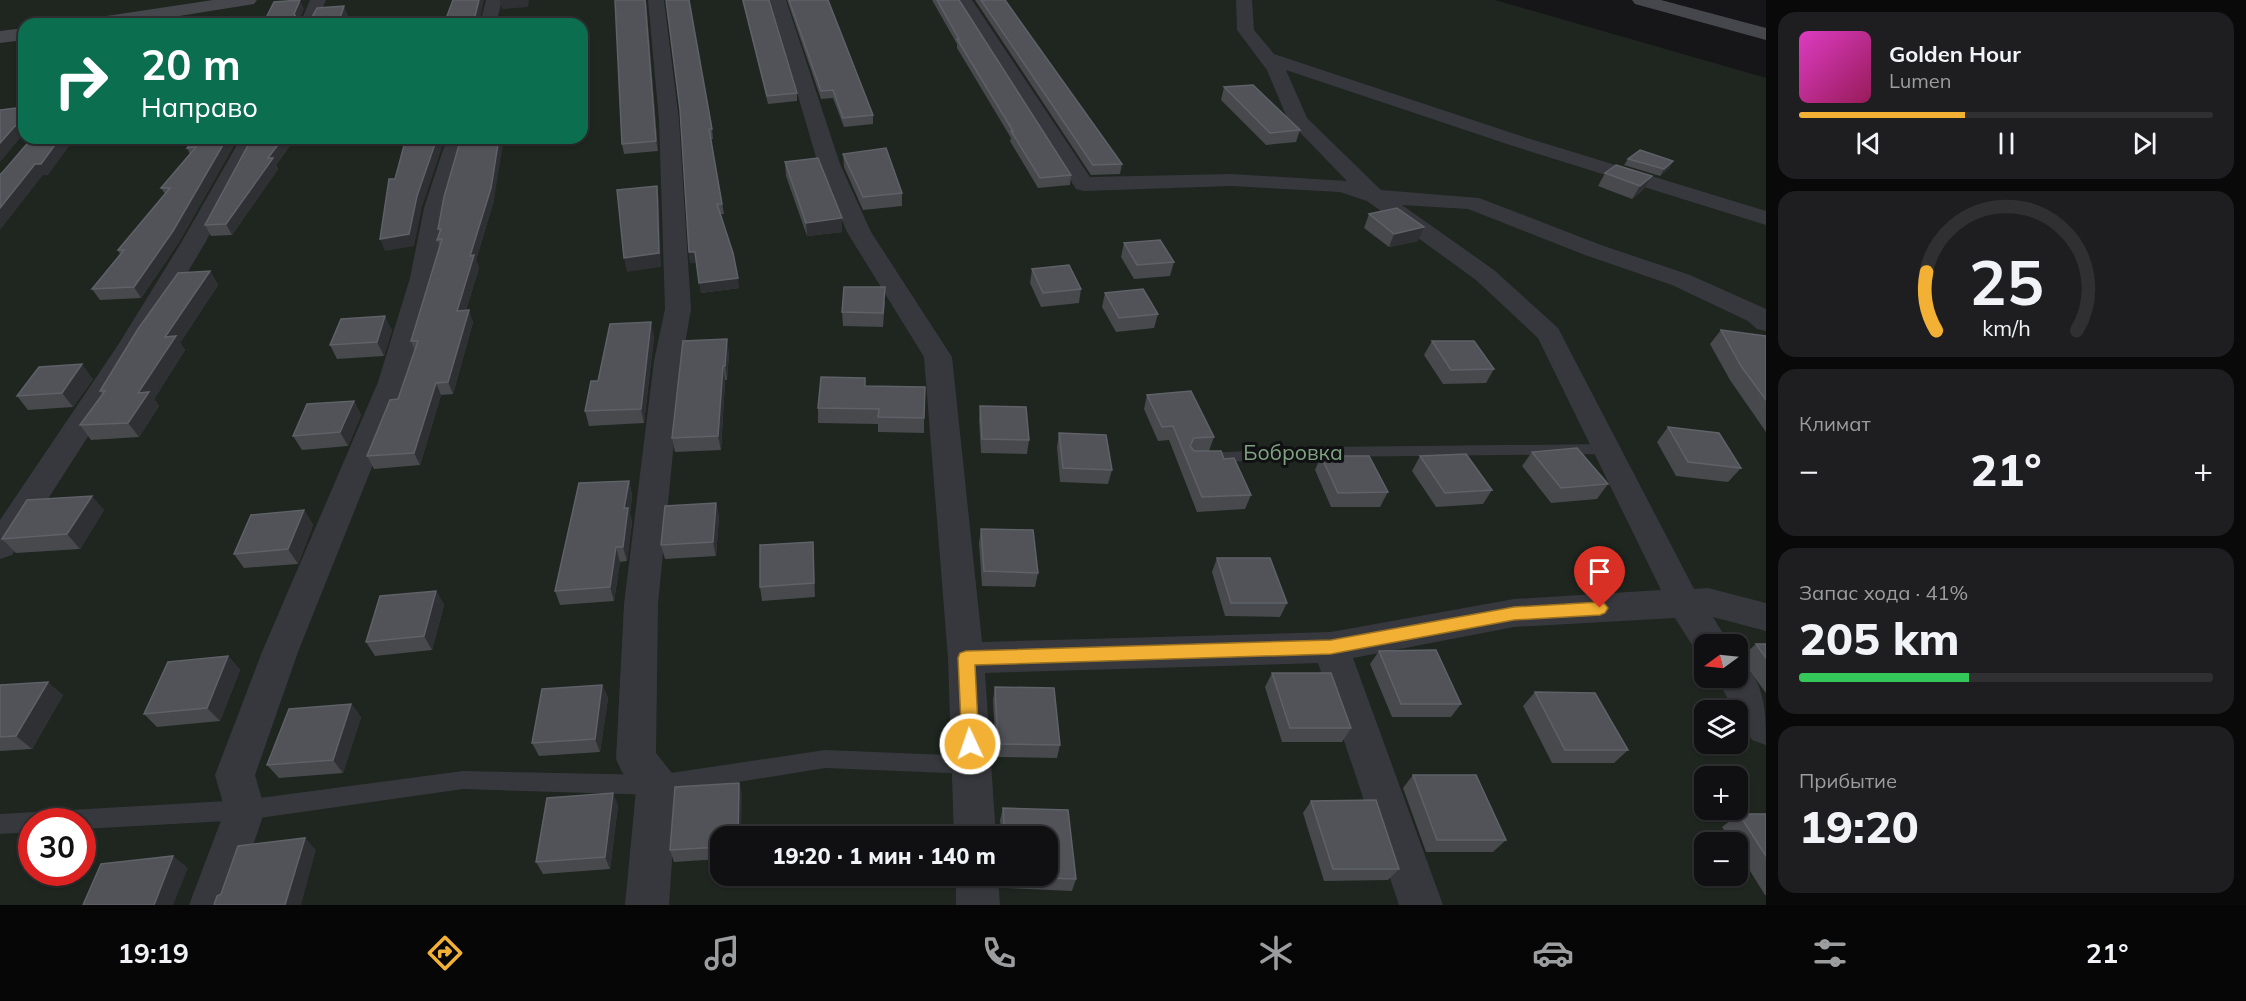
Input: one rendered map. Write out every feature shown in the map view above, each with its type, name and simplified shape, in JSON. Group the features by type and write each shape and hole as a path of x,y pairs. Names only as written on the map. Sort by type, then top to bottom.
{"street":[{"path":"132,18 248,0"},
{"path":"310,18 318,0"},
{"path":"490,18 494,0"},
{"path":"647,905 657,785 636,759 641,604 668,361 678,309 669,120 656,0"},
{"path":"778,0 829,164 859,232 938,357 966,658 975,826"},
{"path":"964,0 1084,184 1231,180 1342,186 1375,196 1472,203 1593,250 1681,280 1757,315 1766,323"},
{"path":"1244,0 1246,30 1276,69 1298,120 1375,196 1485,275 1549,334 1686,603 1705,634"},
{"path":"1644,0 1766,33"},
{"path":"0,37 18,35"},
{"path":"1267,57 1517,141 1766,218"},
{"path":"0,546 67,447 193,244 248,144"},
{"path":"211,905 245,810 235,775 280,652 392,382 422,278 435,208 455,144"},
{"path":"966,658 1331,647 1514,613 1686,603 1708,602 1766,617"},
{"path":"1331,647 1421,905"},
{"path":"1740,688 1766,728"},
{"path":"977,886 978,905"}],"lane":[{"path":"1195,459 1325,452 1607,449"},
{"path":"96,819 245,810 463,780 657,785 825,759 972,765"},
{"path":"0,824 18,823"}],"green space":[{"name":"Бобровка","path":"0,0 1495,0 1766,78 1766,905 0,905"}],"building":[{"path":"300,0 294,14 296,17 312,17 317,8 344,6 340,18 266,18 274,2"},
{"path":"453,0 479,0 474,18 446,18"},
{"path":"615,0 645,0 656,141 622,144"},
{"path":"666,0 689,0 712,129 709,129 722,204 717,204 733,253 738,278 699,283 695,252 689,252 680,110"},
{"path":"743,0 769,0 797,93 767,96"},
{"path":"789,0 828,0 873,115 843,118 833,90 821,91"},
{"path":"937,0 959,0 1071,175 1040,178 957,39 959,39"},
{"path":"981,0 1005,0 1122,164 1093,165"},
{"path":"1253,85 1300,130 1270,133 1224,87"},
{"path":"18,108 18,126 15,126 0,143 0,110"},
{"path":"27,144 56,144 41,164 35,164 0,208 0,174"},
{"path":"190,144 224,144 173,231 134,287 92,289 124,250 118,250 170,188 161,188 196,147 187,148"},
{"path":"249,144 278,144 268,158 273,158 226,224 205,225"},
{"path":"404,144 435,144 417,196 409,234 380,239 389,179 395,179"},
{"path":"459,144 498,144 491,188 470,256 474,255 457,311 469,310 448,382 436,383 414,453 367,456 390,400 398,399 418,341 411,341 442,239 437,240 441,229 438,229 444,197"},
{"path":"886,148 902,193 863,197 843,154"},
{"path":"1640,150 1673,161 1664,169 1628,159"},
{"path":"818,158 842,218 806,223 785,162"},
{"path":"1616,165 1652,176 1640,186 1605,173"},
{"path":"657,186 659,253 624,258 617,190"},
{"path":"1397,208 1424,227 1394,234 1369,214"},
{"path":"1160,240 1174,262 1137,265 1124,243"},
{"path":"1069,265 1081,289 1043,293 1032,269"},
{"path":"210,271 165,337 176,336 138,393 149,392 128,423 80,425 105,391 100,391 138,329 178,273"},
{"path":"844,287 885,287 883,313 842,312"},
{"path":"1143,289 1158,314 1119,318 1105,293"},
{"path":"385,316 377,342 330,345 341,319"},
{"path":"651,322 641,409 585,411 591,381 598,381 610,324"},
{"path":"1721,330 1766,336 1766,400 1741,366"},
{"path":"727,339 718,436 672,438 683,341"},
{"path":"1432,341 1474,341 1494,369 1451,370"},
{"path":"82,364 62,393 17,396 39,367"},
{"path":"821,377 865,378 865,386 925,387 924,418 878,417 879,409 818,408"},
{"path":"1191,391 1214,437 1194,438 1190,446 1194,451 1221,451 1224,459 1234,458 1251,495 1202,497 1173,426 1162,427 1147,395"},
{"path":"354,401 340,432 293,436 307,404"},
{"path":"980,406 1026,407 1029,440 982,439"},
{"path":"1668,427 1719,433 1741,468 1688,462"},
{"path":"1059,433 1106,435 1112,470 1063,468"},
{"path":"1577,448 1608,484 1561,488 1532,452"},
{"path":"1466,454 1492,490 1445,493 1420,456"},
{"path":"1321,456 1369,456 1388,492 1338,493"},
{"path":"629,481 624,508 628,508 623,547 616,547 610,587 555,591 579,483"},
{"path":"92,496 67,534 2,539 27,500"},
{"path":"716,503 713,542 661,545 665,506"},
{"path":"304,510 288,549 234,554 251,515"},
{"path":"981,529 1033,530 1038,573 984,571"},
{"path":"813,542 814,583 760,587 760,545"},
{"path":"1217,558 1270,558 1287,603 1231,603"},
{"path":"436,591 424,636 366,642 380,596"},
{"path":"1756,644 1766,644 1766,658"},
{"path":"1436,650 1461,704 1401,704 1379,651"},
{"path":"228,656 207,708 144,714 168,662"},
{"path":"1272,673 1331,673 1351,728 1290,728"},
{"path":"48,682 16,736 0,737 0,685"},
{"path":"602,685 595,739 532,743 542,689"},
{"path":"995,687 1054,688 1060,745 998,744"},
{"path":"1535,692 1595,693 1628,750 1565,750"},
{"path":"351,704 333,760 267,765 289,709"},
{"path":"1413,775 1476,775 1506,840 1437,840"},
{"path":"739,783 738,826 710,826 710,848 670,850 675,787"},
{"path":"613,793 605,857 536,862 547,798"},
{"path":"1376,800 1399,869 1333,869 1311,801"},
{"path":"1003,808 1068,810 1076,879 1058,878 1058,826 1004,826"},
{"path":"1748,814 1766,814 1766,856 1743,820 1748,820"},
{"path":"305,838 285,905 214,905 217,896 221,894 238,846"},
{"path":"173,856 154,905 83,905 91,886 96,886 96,875 101,864"}],"route":[{"path":"970,744 966,658 1331,647 1514,613 1600,608"}]}
